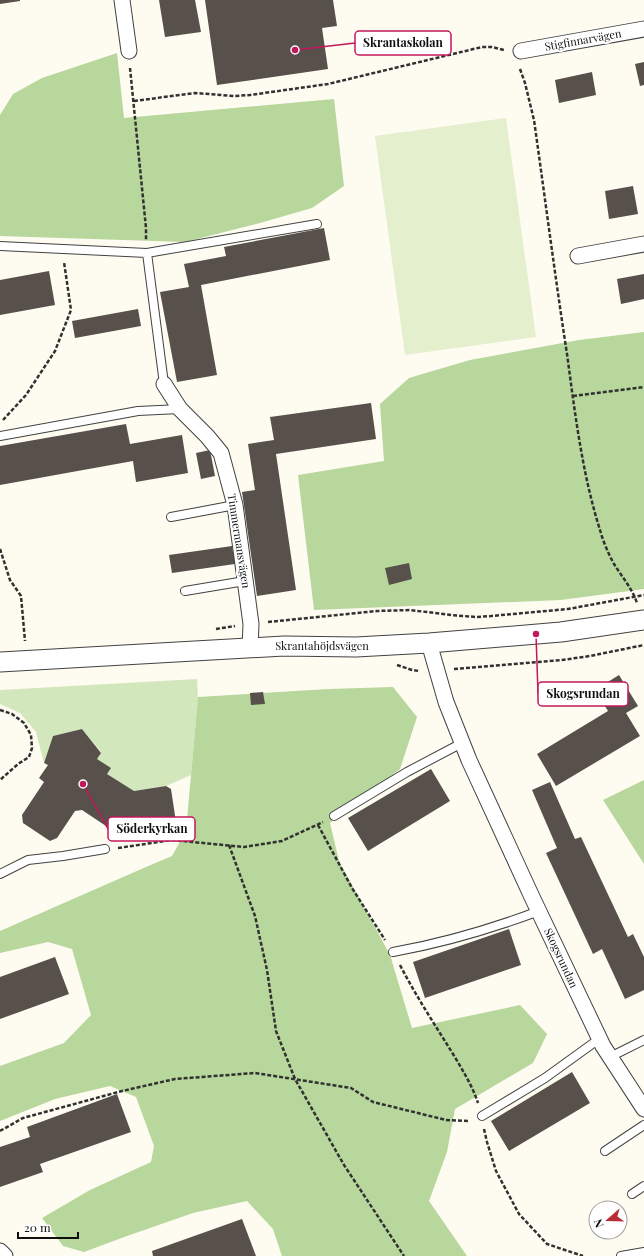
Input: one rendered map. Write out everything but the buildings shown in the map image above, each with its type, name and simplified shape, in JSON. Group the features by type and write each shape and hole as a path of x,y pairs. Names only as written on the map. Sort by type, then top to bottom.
{"street":[{"path":"122,0 129,52"},
{"name":"Stigfinnarvägen","path":"516,56 644,28"},
{"path":"578,256 644,244"},
{"name":"Timmermansvägen","path":"164,384 180,409 207,436 221,453 235,505 251,624 250,648"},
{"name":"Skrantahöjdsvägen","path":"0,662 284,646 356,646 429,643 561,632 643,620"},
{"name":"Skogsrundan","path":"429,643 446,702 462,743 538,910 599,1039 644,1109"},
{"path":"0,1251 5,1256"}],"lane":[{"path":"0,246 146,254 317,224"},
{"path":"146,254 164,384"},
{"path":"0,436 138,411 180,409"},
{"path":"171,517 235,505"},
{"path":"185,591 245,581"},
{"path":"334,816 407,772 462,743"},
{"path":"0,874 28,860 105,849"},
{"path":"393,952 431,945 474,933 538,910"},
{"path":"482,1116 545,1078 599,1039"},
{"path":"610,1057 644,1040"},
{"path":"605,1151 644,1125"},
{"path":"632,1194 644,1186"},
{"path":"621,1256 644,1252"}],"path":[{"path":"134,101 195,93 234,96 328,84 482,47 492,46 516,56 525,83 534,120 572,396 584,462 600,531 612,560 634,596 643,620"},
{"path":"129,52 146,228 146,254"},
{"path":"0,424 26,395 55,351 72,310 62,249"},
{"path":"572,396 644,387"},
{"path":"0,549 10,580 21,596 25,641"},
{"path":"209,629 377,611 410,610 476,617 491,616 568,609 644,594"},
{"path":"19,642 33,641"},
{"path":"0,710 12,714 24,723 31,735 32,748 29,757 18,764 0,780"},
{"path":"105,849 172,840 244,847 282,841 334,816"},
{"path":"318,825 352,888 393,952 412,989 473,1088 496,1171 519,1214 548,1244 583,1256"},
{"path":"229,846 255,916 267,970 276,1031 295,1079 344,1165 404,1256"},
{"path":"0,1131 23,1118 122,1091 175,1080 255,1073 351,1088 373,1102 446,1120 472,1121 482,1116"}],"green space":[{"path":"117,53 124,118 334,99 344,186 312,208 185,242 0,236 0,115 13,94 42,78"},
{"path":"506,118 536,337 405,355 375,136"},
{"path":"644,332 644,589 561,600 314,610 298,475 384,461 380,404 409,378 470,360 579,340"},
{"path":"197,679 198,697 191,775 166,786 134,791 107,774 97,759 101,752 82,729 53,736 44,763 36,732 20,713 0,704 0,690"},
{"path":"393,687 417,717 400,769 330,823 339,861 390,955 412,1028 520,1005 547,1034 533,1063 455,1109 447,1152 429,1201 467,1256 282,1256 273,1229 247,1201 193,1213 84,1252 63,1246 42,1218 90,1190 151,1162 154,1146 136,1097 110,1086 55,1099 0,1121 0,1066 64,1043 91,1015 72,949 48,942 0,953 0,931 172,856 186,831 198,697 328,689"},
{"path":"644,780 644,864 603,800"}],"place":[{"name":"Skrantaskolan","path":"295,50"},
{"name":"Skogsrundan","path":"536,634"},
{"name":"Söderkyrkan","path":"83,784"}]}
